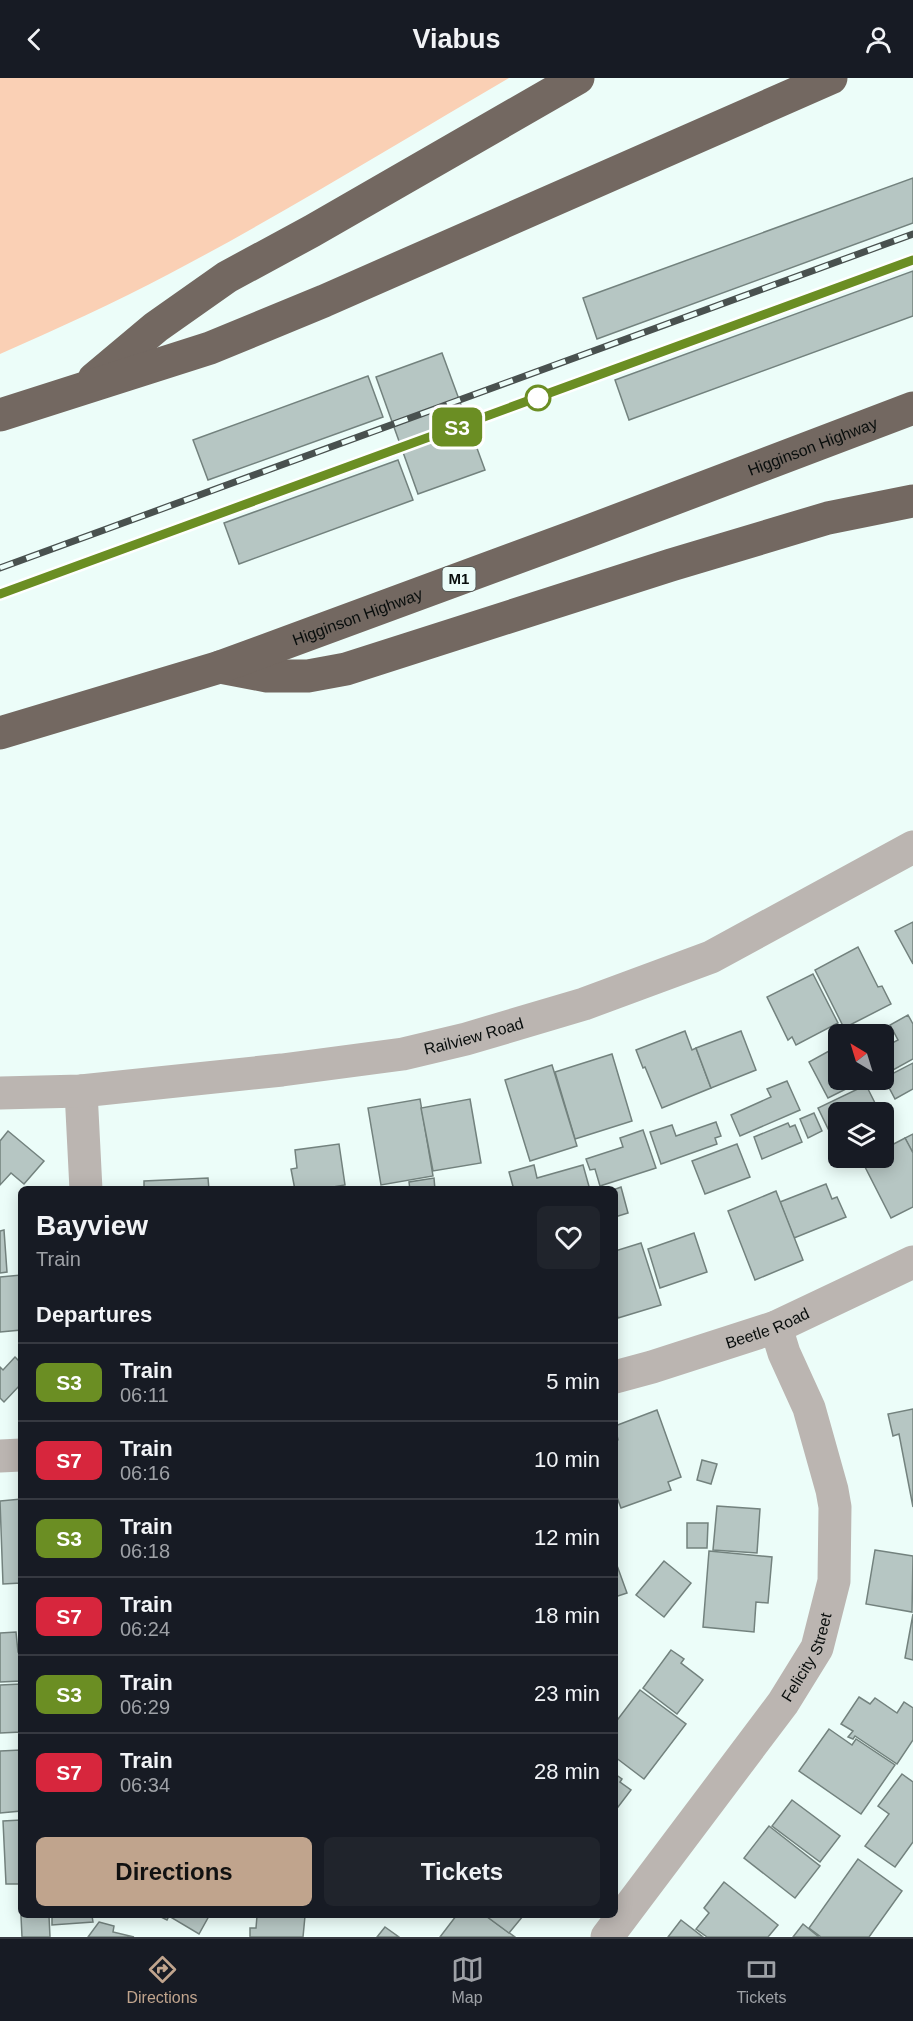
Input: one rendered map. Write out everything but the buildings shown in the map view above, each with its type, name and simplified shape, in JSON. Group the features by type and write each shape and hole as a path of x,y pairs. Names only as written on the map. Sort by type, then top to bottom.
{"highway":[{"path":"81,390 156,327 226,277 312,231 578,78"},
{"path":"0,415 210,348 324,301 831,78"},
{"name":"Higginson Highway","path":"0,733 220,667 913,408"},
{"path":"220,667 267,676 308,676 346,669 671,565 828,518 913,501"}],"street":[{"name":"Railview Road","path":"0,1093 81,1091 337,1063 403,1054 466,1039 584,1004 711,957 913,847"},
{"path":"81,1091 86,1186"},
{"name":"Beetle Road","path":"618,1376 776,1327 913,1262"},
{"name":"Felicity Street","path":"607,1937 783,1703 817,1648 834,1581 835,1507 809,1408 784,1353 776,1327"},
{"path":"0,1456 18,1455"}],"shaded area":[{"path":"0,78 509,78 298,203 212,251 148,285 0,354"}],"railway":[{"path":"0,568 913,234"},
{"path":"0,594 913,260"}],"train":[{"name":"S3","path":"0,594 913,260"}]}
